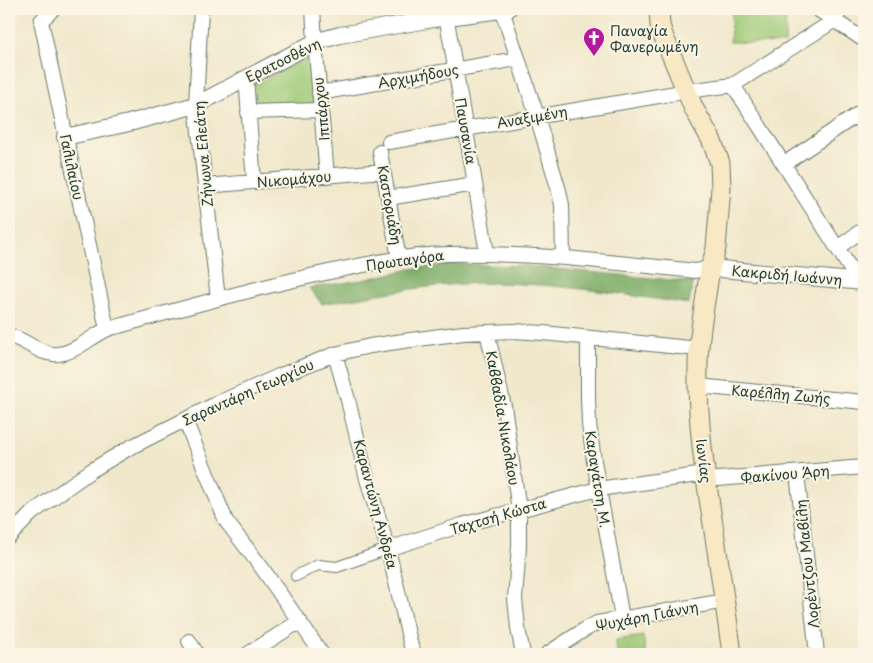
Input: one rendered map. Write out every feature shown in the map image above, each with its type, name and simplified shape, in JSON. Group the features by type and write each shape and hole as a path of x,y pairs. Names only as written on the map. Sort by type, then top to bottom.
{"main road":[{"name":"Ιωνίας","path":"649,9 656,45 682,92"},
{"name":"Ιωνίας","path":"659,9 663,35 682,92 710,165 709,276 699,344 700,438 732,654"}],"street":[{"name":"Γαλιλαίου","path":"53,9 41,21 107,329"},
{"name":"Ζήνωνα Ελεάτη","path":"201,9 196,105 218,299"},
{"name":"Ιππάρχου","path":"313,9 327,176"},
{"name":"Ερατοσθένη","path":"66,137 196,105 315,42 446,13 505,9"},
{"path":"505,9 517,59 560,190 563,257"},
{"path":"817,9 838,15 864,40"},
{"name":"Παυσανία","path":"446,13 487,254"},
{"path":"838,15 732,85 837,248 862,282"},
{"name":"Αρχιμήδους","path":"320,93 517,59"},
{"path":"246,78 254,182"},
{"name":"Αναξιμένη","path":"384,147 537,116 732,85"},
{"path":"248,112 321,110"},
{"path":"784,164 864,110"},
{"name":"Καστοριάδη","path":"384,147 384,171 400,259"},
{"name":"Νικομάχου","path":"205,186 384,171"},
{"path":"388,198 475,184"},
{"path":"837,248 864,230"},
{"name":"Πρωταγόρα","path":"9,336 46,352 59,354 81,345 107,329 218,299 301,278 400,259 440,254 563,257 695,271 709,276"},
{"name":"Κακριδή Ιωάννη","path":"709,276 862,282"},
{"name":"Σαραντάρη Γεωργίου","path":"9,537 32,514 51,499 129,448 281,375 335,354 370,346 463,333 514,331 544,332 588,338 699,344"},
{"name":"Καββαδία Νικολάου","path":"487,332 504,406 519,510 519,546 515,600 523,654"},
{"name":"Καραγάτση Μ.","path":"588,338 589,424 598,489 622,618"},
{"name":"Καραντώνη Ανδρέα","path":"335,354 367,478 388,549 411,646 416,654"},
{"name":"Καρέλλη Ζωής","path":"698,386 864,402"},
{"path":"186,420 226,521 262,568 322,654"},
{"name":"Φακίνου Άρη","path":"706,477 797,473 864,467"},
{"name":"Λορέντζου Μαβίλη","path":"797,473 817,654"},
{"name":"Ταχτσή Κώστα","path":"296,576 318,565 337,567 462,525 598,489 706,477"},
{"name":"Ψυχάρη Γιάννη","path":"547,654 597,623 725,601"},
{"path":"248,654 300,621"},
{"path":"189,641 198,654"}],"green space":[{"path":"732,9 786,9 785,44 730,42"},
{"path":"310,56 314,107 256,109 254,85"},
{"path":"454,264 526,266 693,282 689,304 576,288 490,283 426,287 322,304 309,288 362,280 411,269"},
{"path":"643,636 646,654 617,654 616,640"}],"place":[{"name":"Παναγία Φανερωμένη","path":"594,57"}]}
